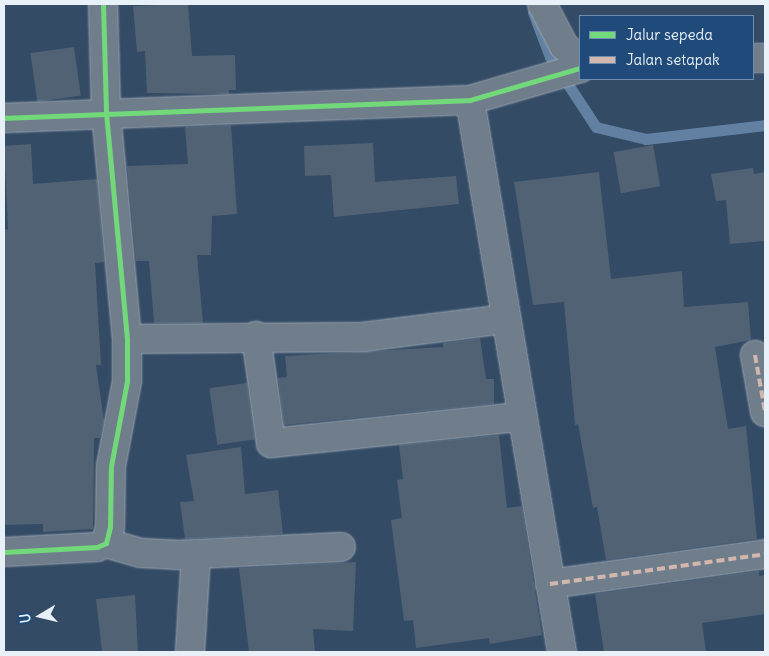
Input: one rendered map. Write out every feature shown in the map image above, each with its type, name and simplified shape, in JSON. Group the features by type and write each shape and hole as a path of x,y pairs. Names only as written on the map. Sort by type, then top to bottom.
{"street":[{"path":"103,4 106,111 127,339 127,381 115,428 110,527 106,543"},
{"path":"4,118 106,111 470,100 578,66 564,46 542,4"},
{"path":"470,100 520,417 562,652"},
{"path":"127,339 256,336 363,337 506,320"},
{"path":"256,336 271,443 520,417"},
{"path":"756,355 765,412"},
{"path":"4,552 70,550 106,543 141,553 196,554 341,548"},
{"path":"190,652 196,554"},
{"path":"550,584 765,554"}],"building":[{"path":"188,4 192,56 235,55 236,90 229,90 229,94 147,93 145,51 137,52 133,6"},
{"path":"74,47 81,96 37,102 30,53"},
{"path":"231,125 237,214 212,216 211,255 197,255 203,323 154,323 149,261 136,261 127,166 188,164 185,127"},
{"path":"373,143 375,182 456,176 459,204 334,217 331,175 305,176 304,146"},
{"path":"31,144 33,184 97,179 104,262 95,263 101,365 96,365 104,421 100,438 94,438 93,529 43,532 43,524 4,525 4,230 8,229 4,146"},
{"path":"653,145 660,186 621,193 614,152"},
{"path":"753,168 754,174 765,172 765,241 730,244 726,200 716,201 711,174"},
{"path":"599,172 611,279 682,271 684,307 748,302 751,340 715,347 728,429 746,426 757,539 606,560 597,507 593,508 578,424 575,425 564,302 533,305 514,182"},
{"path":"480,338 486,379 494,379 494,404 284,425 278,378 287,377 285,356 443,347 443,343"},
{"path":"247,383 255,439 217,445 209,388"},
{"path":"499,435 507,508 522,506 542,635 490,644 489,638 416,648 413,620 404,621 391,520 402,518 397,480 403,479 399,445"},
{"path":"241,447 245,494 278,490 283,534 185,539 180,502 194,501 186,455"},
{"path":"356,562 353,631 313,629 315,652 249,652 239,568"},
{"path":"759,571 759,576 765,575 765,614 702,623 706,652 604,652 595,594"},
{"path":"135,595 138,652 102,652 96,599"}],"waterway":[{"path":"533,12 550,57 596,127 646,139 765,125"}],"marked path":[{"path":"755,355 765,412"},
{"path":"550,584 765,554"}],"cycle path":[{"path":"4,552 97,547 106,543 110,527 111,466 127,381 127,339 106,111 103,4"},
{"path":"4,118 470,100 579,68"}]}
